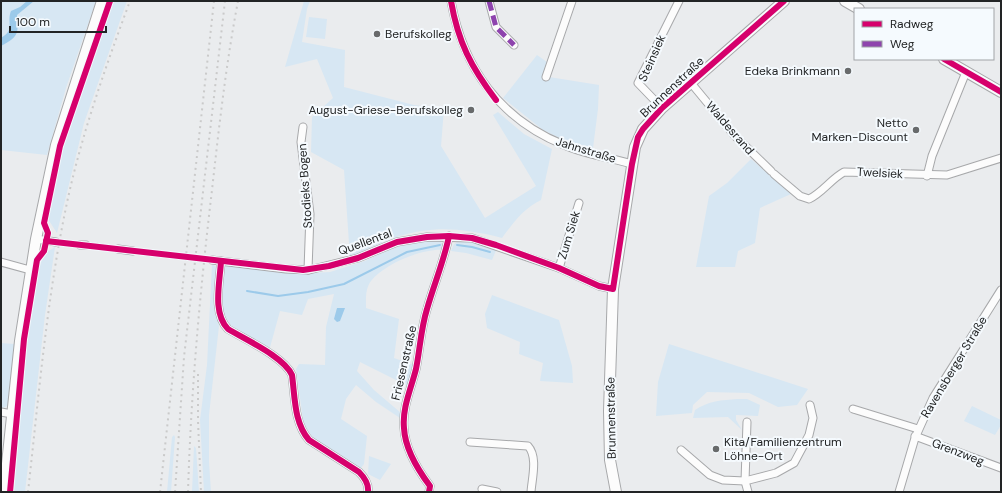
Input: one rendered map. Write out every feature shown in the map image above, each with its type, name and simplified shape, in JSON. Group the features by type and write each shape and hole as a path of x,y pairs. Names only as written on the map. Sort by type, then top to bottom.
{"main road":[{"path":"4,492 20,341 36,238 56,145 102,1"},
{"name":"Brunnenstraße","path":"616,492 610,460 609,411 613,289 632,164 638,137 662,108 784,1"},
{"path":"845,1 857,8"},
{"path":"946,60 1001,92"}],"street":[{"name":"Jahnstraße","path":"451,1 471,65 496,100 526,125 547,138 565,146 632,164"},
{"path":"489,1 496,27 514,45"},
{"path":"546,77 572,1"},
{"name":"Steinsiek","path":"662,108 638,83 679,1"},
{"path":"927,176 932,156 966,72"},
{"name":"Waldesrand","path":"691,83 734,135 773,173"},
{"name":"Stodieks Bogen","path":"303,127 301,142 310,214 308,270"},
{"name":"Twelsiek","path":"773,173 800,196 809,199 814,197 837,176 844,172 927,176 947,175 1001,158"},
{"name":"Zum Siek","path":"559,268 579,203"},
{"name":"Quellental","path":"212,260 286,269 308,270 358,258 397,242 427,237 449,236 478,239 559,268 599,286 613,289"},
{"name":"Friesenstraße","path":"429,492 430,486 419,472 407,443 404,429 404,418 416,369 426,310 445,255 449,236"},
{"path":"36,238 56,242"},
{"path":"118,249 133,251"},
{"path":"221,261 219,311 224,324 289,369 292,375 298,420 303,433 309,440 365,477 369,487 368,492"},
{"path":"1,262 30,270"},
{"name":"Ravensberger Straße","path":"899,492 915,436 933,398 1001,290"},
{"path":"680,450 710,475 723,480 745,481 776,473 794,463 809,435 813,418 810,405"},
{"name":"Grenzweg","path":"853,409 918,429"},
{"path":"1,412 12,414"},
{"path":"748,422 745,481 748,492"},
{"name":"Grenzweg","path":"915,436 1001,468"},
{"path":"470,442 528,446 532,451 534,459 530,492"},
{"path":"482,489 497,492"}],"shaded area":[{"path":"1,1 96,1 66,88 47,155 1,150"},
{"path":"113,1 127,1 84,123 57,233 48,219 49,207 63,146"},
{"path":"304,1 310,1 307,9 302,42 345,50 344,87 414,105 444,109 441,146 485,218 536,186 493,115 498,112 524,134 552,149 541,200 529,207 515,221 502,238 460,230 441,229 424,231 407,234 389,240 350,258 344,170 311,152 312,117 333,98 317,59 285,67"},
{"path":"309,17 327,19 325,39 306,37"},
{"path":"537,55 547,62 543,74 549,77 599,85 598,109 593,148 566,141 543,130 503,98"},
{"path":"751,159 791,194 760,208 755,243 738,251 735,267 696,267 709,196 727,183"},
{"path":"437,239 443,244 444,250 435,250 415,254 404,258 377,275 368,287 366,294 366,308 399,319 394,358 414,365 408,386 360,362 357,371 374,390 401,413 400,418 376,402 356,385 346,399 341,419 367,436 364,464 361,468 357,468 308,434 304,427 296,369 299,364 325,365 326,327 334,294 308,299 302,315 280,311 269,351 242,336 229,326 225,320 221,309 224,264 312,273 330,272 365,261 397,246"},
{"path":"460,240 497,248 492,260 466,253 451,251 454,244"},
{"path":"55,247 45,315 25,492 13,492 27,343 39,268 44,254"},
{"path":"212,264 218,268 217,314 219,326 209,415 209,462 211,492 204,492 200,420 207,365"},
{"path":"492,295 559,320 572,366 573,383 540,381 543,363 519,354 520,342 487,328 485,314"},
{"path":"1,343 14,344 9,405 1,409"},
{"path":"669,344 808,389 797,405 778,407 749,393 707,392 693,405 692,413 656,416 658,382"},
{"path":"747,399 760,405 758,416 736,415 736,420 742,430 728,417 693,418 695,410 700,407 710,403"},
{"path":"972,406 1001,420 1001,425 995,435 964,421"},
{"path":"174,435 171,492 167,492 172,437"},
{"path":"194,446 196,448 199,492 192,492"},
{"path":"369,456 391,464 380,480 368,474"}],"water":[{"path":"27,1 34,1 17,15 18,26 15,37 1,46 1,38 6,35 9,29 11,11 20,7"},
{"path":"337,308 345,308 340,321 337,322 334,319"}],"waterway":[{"path":"247,291 278,296 308,292 344,284 407,252 440,245"},
{"path":"457,245 490,252"}],"tunnel":[{"path":"56,242 80,245"},
{"path":"86,245 118,249"},
{"path":"133,251 212,260"}],"railway":[{"path":"28,492 54,271 68,198 88,123 130,1"},
{"path":"160,492 214,1"},
{"path":"175,492 184,357 225,1"},
{"path":"188,492 194,379 204,266 223,96 238,1"},
{"path":"198,374 201,492"}],"marked path":[{"path":"489,1 496,27 514,45"}],"cycle path":[{"path":"10,492 24,339 37,260 44,251 48,233 44,223 60,146 110,1"},
{"path":"451,1 457,29 467,54 479,76 496,100"},
{"path":"46,241 303,270 329,266 358,258 397,242 427,237 449,236 472,238 496,245 559,268 599,286 613,289 632,164 638,137 643,129 662,108 784,1"},
{"path":"946,60 1001,92"},
{"path":"429,492 430,486 417,466 407,444 404,428 404,413 416,369 425,316 449,236"},
{"path":"221,261 218,306 223,322 228,329 273,355 288,368 292,375 298,418 304,433 309,440 359,472 366,481 368,492"}],"place":[{"name":"Berufskolleg","path":"377,34"},
{"name":"Edeka Brinkmann","path":"848,71"},
{"name":"August-Griese-Berufskolleg","path":"471,110"},
{"name":"Netto Marken-Discount","path":"916,130"},
{"name":"Kita/Familienzentrum Löhne-Ort","path":"716,449"}]}
